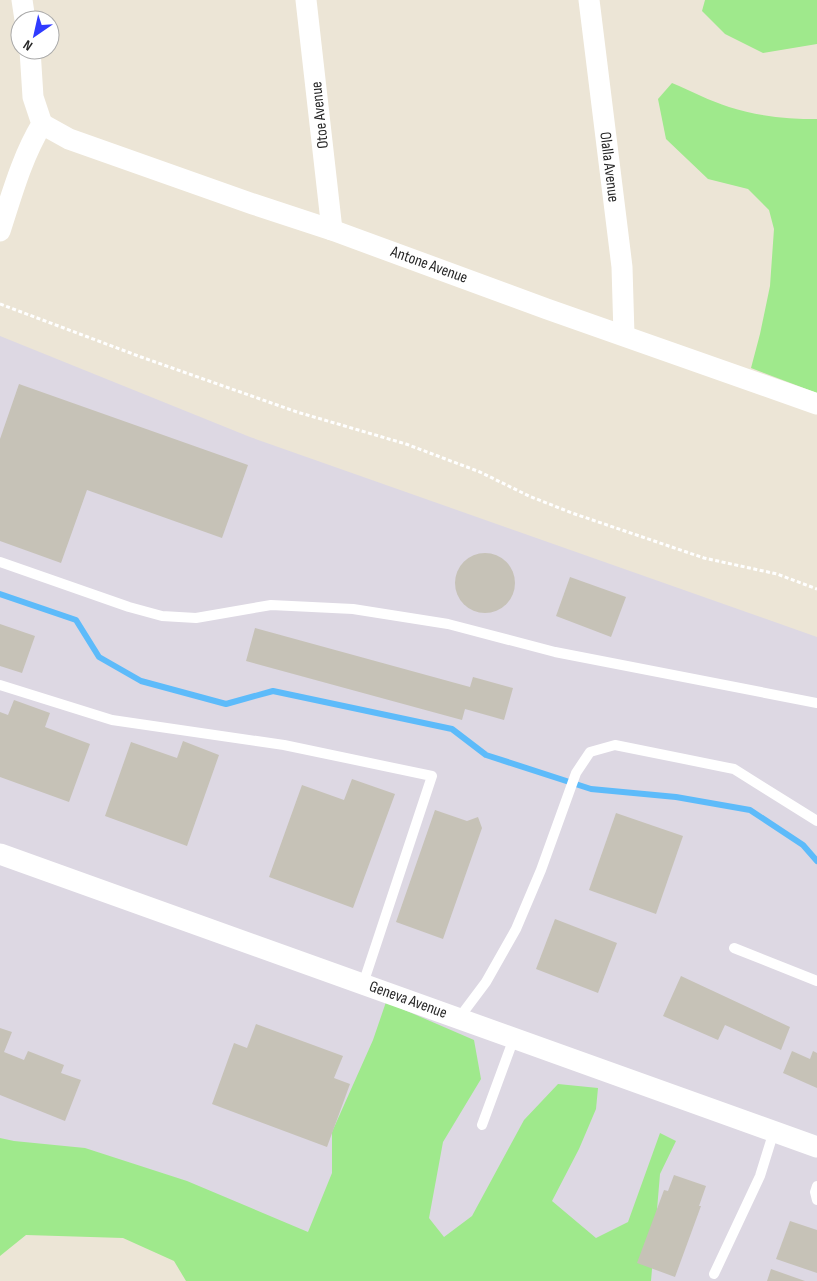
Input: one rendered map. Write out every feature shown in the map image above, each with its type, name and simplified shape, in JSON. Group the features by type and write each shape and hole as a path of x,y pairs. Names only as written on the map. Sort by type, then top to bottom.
{"street":[{"name":"Otoe Avenue","path":"306,0 332,230"},
{"name":"Olalla Avenue","path":"589,0 622,266 624,335"},
{"path":"0,231 23,163 32,141 42,124 33,97 31,60"},
{"name":"Antone Avenue","path":"42,124 70,139 332,230 547,309 817,404"},
{"name":"Geneva Avenue","path":"0,854 817,1147"}],"lane":[{"path":"0,562 129,607 162,616 196,618 271,605 353,609 448,624 555,652 817,703"},
{"path":"0,684 112,720 284,746 432,776 363,984"},
{"path":"458,1018 486,982 516,929 541,870 576,773 590,752 615,745 734,769 817,821"},
{"path":"734,948 817,981"},
{"path":"482,1125 514,1038"},
{"path":"714,1274 760,1176 774,1132"},
{"path":"817,1186 815,1192 817,1200"}],"path":[{"path":"0,304 141,357 297,412 406,444 480,472 529,496 572,513 704,558 777,574 817,589"}],"shaded area":[{"path":"0,336 250,437 817,637 817,1281 344,1281 0,1160"}],"green space":[{"path":"705,0 817,0 817,44 763,53 725,34 702,11"},
{"path":"672,83 715,102 750,113 817,119 817,393 751,368 770,286 774,229 769,210 748,189 708,179 666,139 658,99"},
{"path":"386,1002 474,1040 481,1079 443,1142 429,1218 444,1237 472,1216 524,1120 558,1084 598,1088 596,1109 579,1149 552,1201 596,1238 628,1222 660,1133 676,1141 660,1174 651,1281 186,1281 174,1261 123,1238 26,1235 0,1256 0,1138 85,1148 187,1181 308,1232 332,1173 332,1132 373,1040"}],"building":[{"path":"19,384 248,465 222,538 87,490 61,563 0,541 0,439"},
{"path":"479,553 491,553 502,558 510,566 515,577 513,595 502,608 491,613 479,613 468,608 460,600 455,589 455,577 460,566 468,558"},
{"path":"570,577 626,597 611,637 556,616"},
{"path":"0,624 35,636 22,673 0,666"},
{"path":"255,628 470,687 473,677 513,688 504,720 465,709 462,720 246,661"},
{"path":"14,700 50,713 45,727 90,744 69,802 0,777 0,712 8,715"},
{"path":"183,741 219,755 187,846 105,816 131,742 177,758"},
{"path":"352,779 395,794 353,908 269,877 302,785 344,800"},
{"path":"435,810 467,821 478,817 482,828 443,939 396,922"},
{"path":"616,813 683,836 656,914 589,890"},
{"path":"555,919 617,943 598,993 536,969"},
{"path":"681,976 790,1027 781,1050 725,1025 718,1040 663,1016"},
{"path":"256,1024 343,1056 334,1078 350,1084 327,1147 212,1104 234,1043 247,1048"},
{"path":"0,1028 12,1032 4,1052 24,1060 28,1051 64,1065 61,1073 81,1080 65,1121 0,1095"},
{"path":"792,1051 810,1059 813,1051 817,1053 817,1088 783,1073"},
{"path":"674,1175 706,1186 699,1206 701,1206 675,1277 637,1263 664,1190 668,1191"},
{"path":"790,1221 817,1230 817,1273 776,1259"},
{"path":"771,1269 805,1281 767,1281"}],"waterway":[{"path":"0,594 76,620 99,657 141,681 226,704 273,691 452,729 486,755 591,789 676,797 750,810 803,845 817,861"}]}
